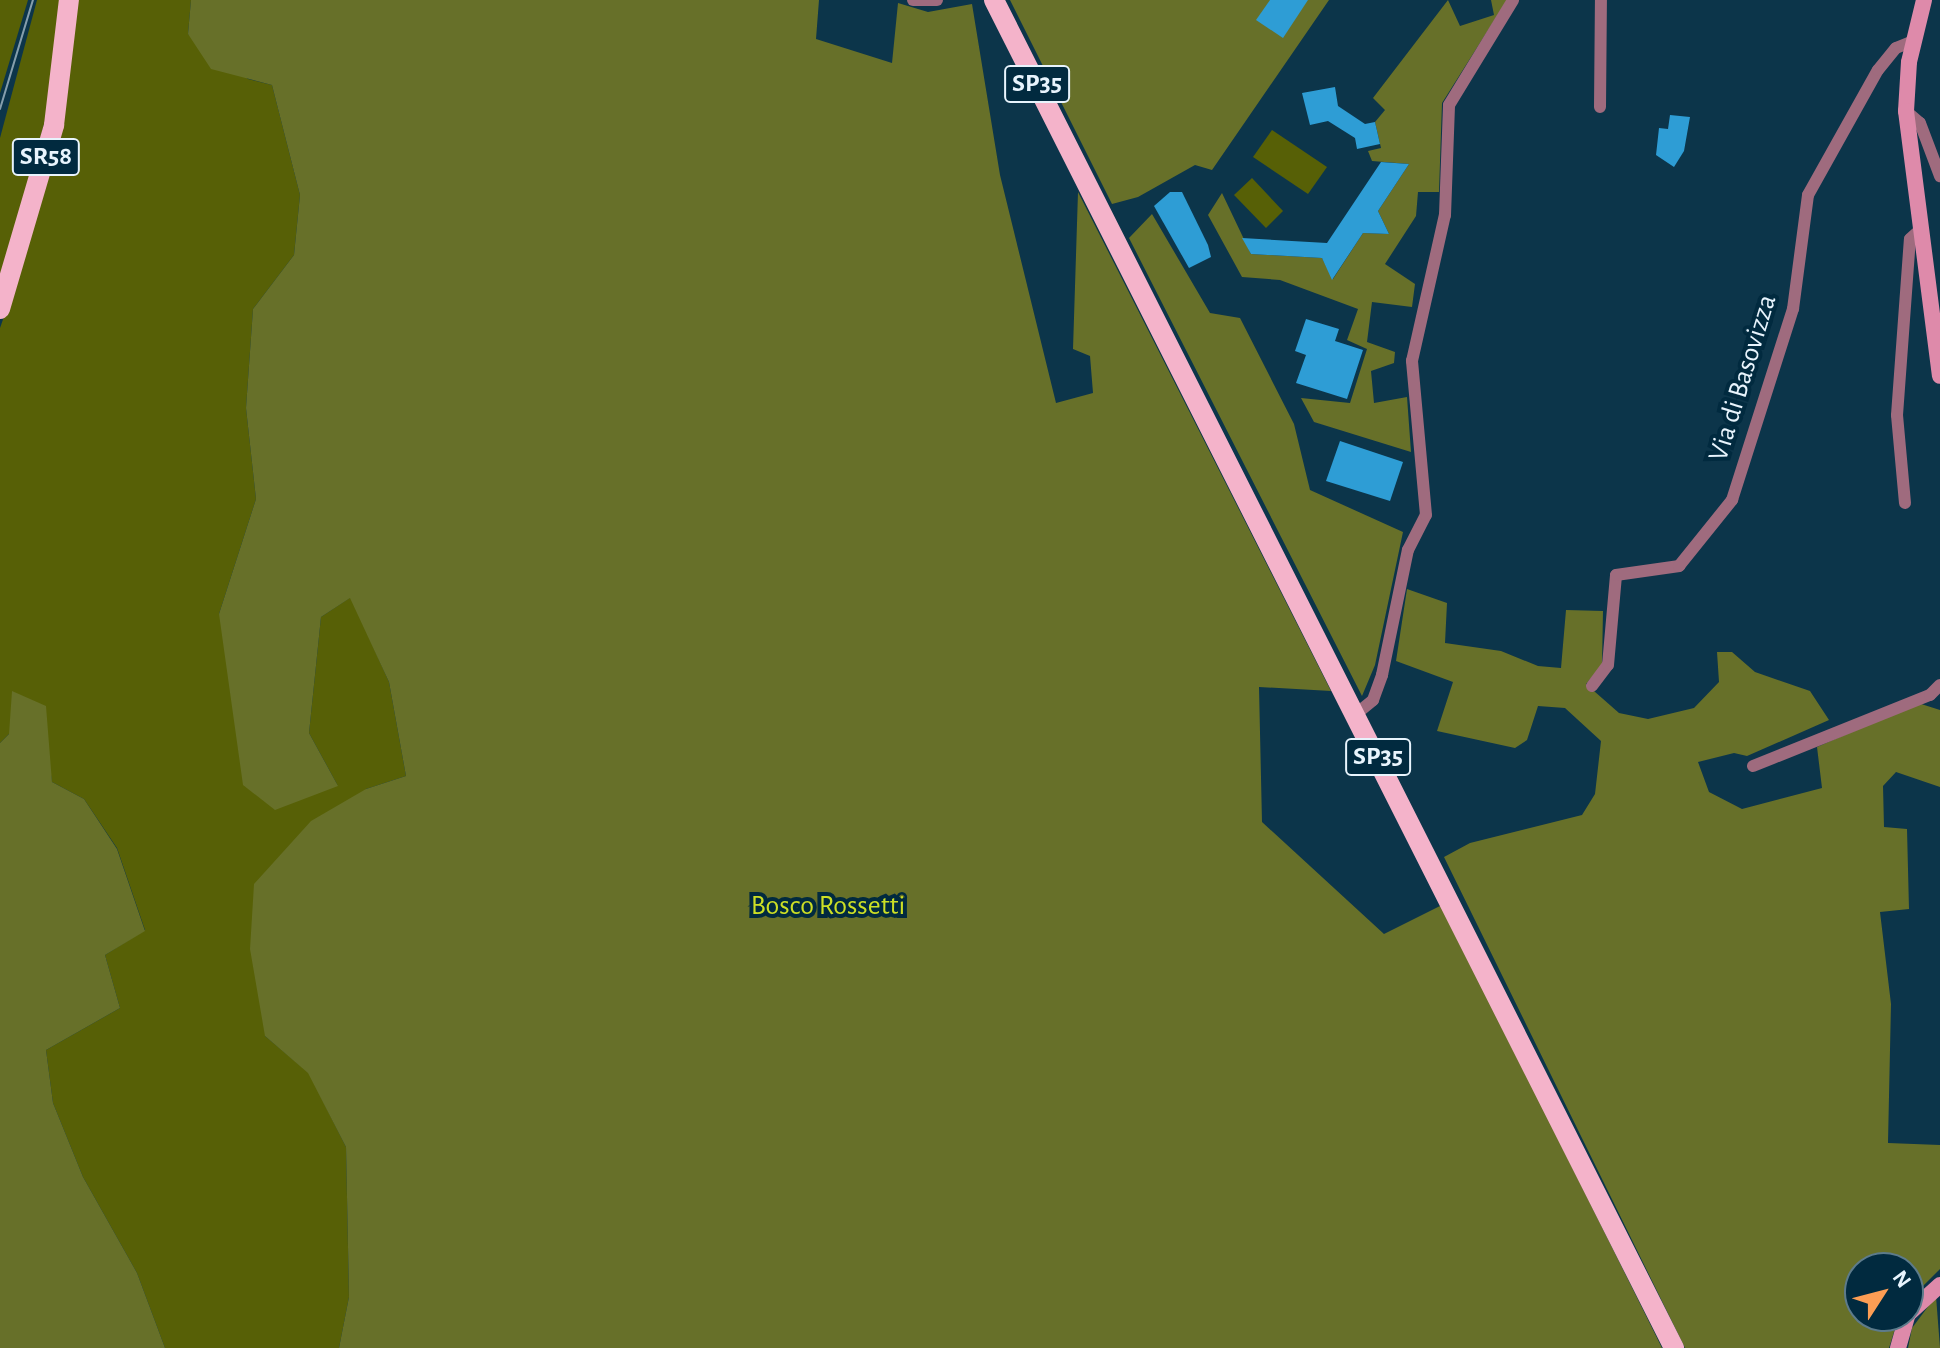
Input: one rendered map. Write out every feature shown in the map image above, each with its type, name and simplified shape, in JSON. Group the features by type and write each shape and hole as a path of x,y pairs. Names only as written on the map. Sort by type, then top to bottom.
{"main road":[{"name":"SR58","path":"0,309 50,140 69,0"},
{"name":"SP35","path":"994,0 1674,1348"},
{"path":"1924,0 1913,41 1906,111 1940,374"},
{"path":"1924,1300 1940,1285"}],"street":[{"path":"913,0 937,0"},
{"path":"1356,714 1373,700 1382,675 1408,550 1426,515 1412,361 1445,215 1449,105 1513,0"},
{"path":"1600,107 1601,0"},
{"name":"Via di Basovizza","path":"1592,686 1608,665 1616,575 1679,566 1732,500 1793,309 1808,195 1878,70 1896,48 1913,41"},
{"path":"1906,111 1920,123 1940,176"},
{"path":"1905,503 1897,415 1910,239 1920,230"},
{"path":"1753,766 1930,695 1940,685"}],"green space":[{"path":"0,0 28,0 0,93"},
{"path":"37,0 60,0 48,110 0,285 0,138"},
{"path":"77,0 191,0 188,34 248,79 272,85 300,195 294,255 253,309 246,408 256,499 219,614 338,786 309,733 321,617 351,597 389,682 406,776 366,789 265,1036 309,1073 346,1147 349,1297 339,1348 165,1348 137,1273 83,1177 53,1103 46,1050 120,1008 105,955 145,930 117,848 84,799 52,782 47,747 9,734 0,743 0,328 20,271"},
{"name":"Bosco Rossetti","path":"191,0 819,0 816,39 892,63 898,3 928,12 972,4 1000,175 1056,403 1093,393 1090,356 1073,349 1078,192 1331,691 1259,687 1262,822 1384,934 1442,905 1662,1348 339,1348 349,1297 346,1147 308,1073 265,1036 250,949 254,884 311,821 366,789 406,776 389,682 350,598 321,617 309,733 338,786 275,810 243,785 219,614 256,499 246,408 253,309 294,255 300,195 272,85 211,69 188,34"},
{"path":"1010,0 1329,0 1212,170 1195,165 1138,197 1112,204"},
{"path":"1448,0 1460,26 1494,15 1491,0 1507,0 1442,103 1439,192 1418,192 1416,216 1385,264 1415,284 1412,307 1372,302 1367,342 1395,352 1394,363 1371,371 1374,403 1407,397 1411,452 1314,422 1301,398 1350,403 1367,349 1347,340 1358,309 1280,280 1242,277 1208,215 1222,193 1251,254 1322,258 1333,279 1363,233 1389,234 1378,211 1409,164 1372,161 1368,151 1381,148 1375,122 1385,110 1373,98"},
{"path":"1272,130 1327,167 1308,194 1253,157"},
{"path":"1252,178 1283,211 1266,228 1234,195"},
{"path":"1152,214 1210,313 1240,318 1294,424 1310,490 1403,532 1375,665 1362,696 1129,238"},
{"path":"1407,589 1447,603 1445,643 1501,651 1538,666 1561,668 1566,610 1603,611 1602,665 1586,684 1619,713 1648,719 1694,708 1719,682 1717,652 1732,652 1755,672 1810,691 1829,720 1747,756 1734,753 1698,762 1709,792 1742,809 1822,788 1817,747 1918,703 1940,710 1940,787 1896,772 1883,786 1884,827 1907,829 1909,909 1880,912 1891,1004 1888,1143 1940,1145 1940,1269 1924,1285 1924,1252 1844,1252 1844,1332 1894,1332 1889,1348 1685,1348 1444,857 1470,843 1582,815 1595,794 1601,741 1565,708 1538,706 1527,740 1515,748 1437,731 1453,682 1396,661"},
{"path":"12,691 46,706 52,782 84,799 117,849 145,931 105,955 120,1008 46,1050 53,1103 83,1177 137,1273 165,1348 0,1348 0,743 9,734"},
{"path":"1936,1296 1940,1348 1908,1348 1911,1332 1924,1332 1924,1312"}],"building":[{"path":"1270,0 1308,0 1283,38 1256,20"},
{"path":"1335,87 1338,106 1365,124 1375,122 1380,144 1357,149 1355,138 1328,121 1310,125 1302,93"},
{"path":"1670,115 1690,117 1684,151 1674,167 1656,155 1659,128 1668,129"},
{"path":"1381,162 1409,164 1378,211 1389,234 1363,233 1332,280 1322,258 1251,254 1242,238 1327,243"},
{"path":"1170,192 1182,192 1211,257 1189,268 1154,206"},
{"path":"1306,319 1339,329 1335,341 1363,350 1347,399 1296,383 1306,355 1295,351"},
{"path":"1340,441 1403,462 1390,501 1326,481"}],"tram line":[{"path":"0,109 33,0"}]}
